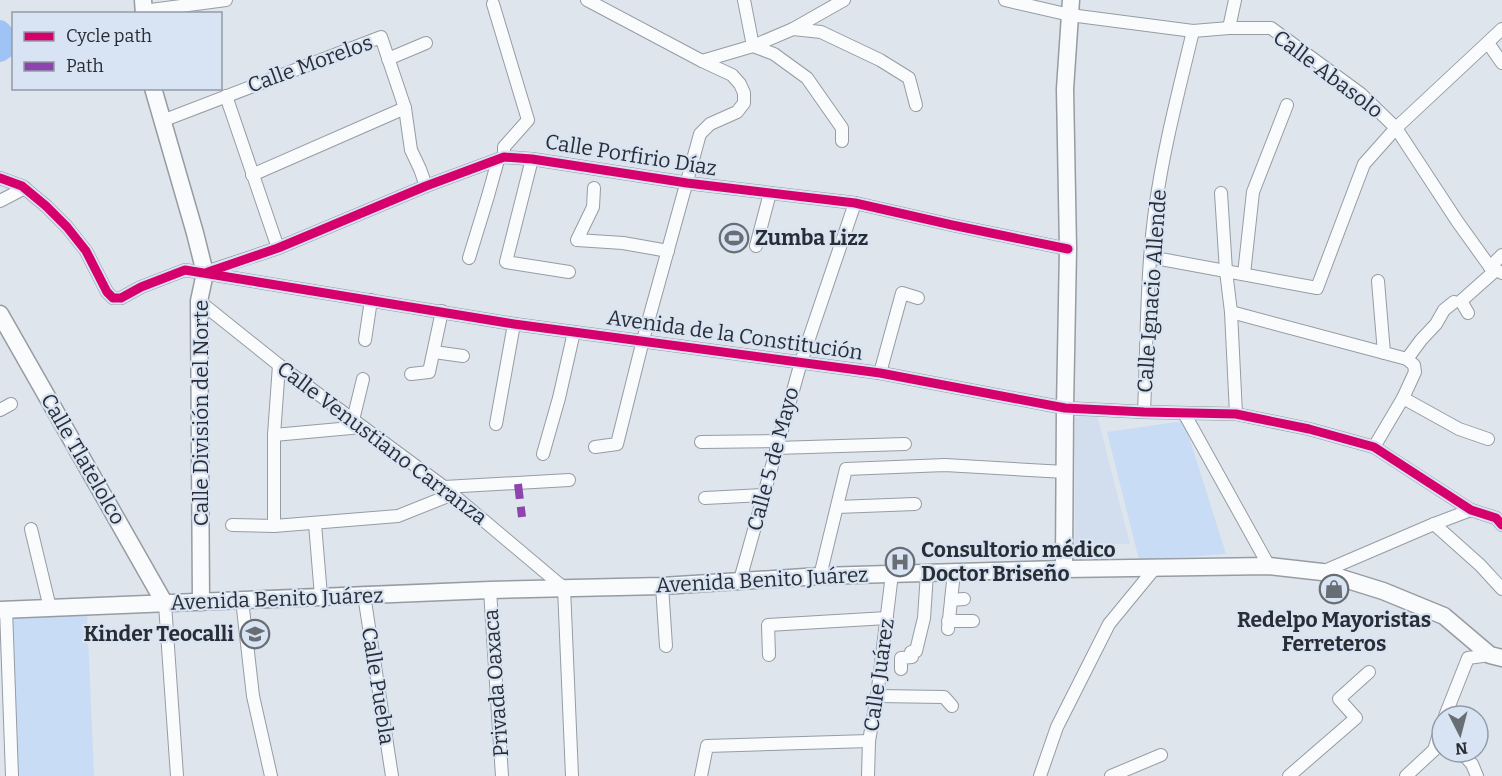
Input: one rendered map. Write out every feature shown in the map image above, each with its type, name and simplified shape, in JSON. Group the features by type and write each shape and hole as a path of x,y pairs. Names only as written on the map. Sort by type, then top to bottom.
{"main road":[{"path":"1064,569 1068,249 1065,89 1071,8"},
{"name":"Calle División del Norte","path":"154,90 205,273 199,301 201,602"},
{"name":"Calle Tlatelolco","path":"0,314 165,604"},
{"name":"Avenida Benito Juárez","path":"3,609 490,590 662,586 820,576 1269,566 1322,572 1383,591 1444,616 1496,657"}],"street":[{"path":"143,8 225,0"},
{"path":"587,0 732,75 744,93 744,103 737,112 710,124 700,134 617,444 595,447"},
{"path":"744,0 753,46"},
{"path":"702,61 753,46 793,29 844,0"},
{"name":"Calle Abasolo","path":"1005,0 1071,8 1193,31 1271,28 1361,94 1396,128 1457,221 1496,270"},
{"path":"1228,28 1234,0"},
{"path":"469,258 504,147 528,120 493,4"},
{"path":"793,29 821,32 890,66 909,78 916,105"},
{"path":"1150,257 1317,288 1364,164 1396,128 1502,29"},
{"name":"Calle Ignacio Allende","path":"1144,412 1150,257 1155,212 1161,168 1193,31"},
{"name":"Calle Morelos","path":"162,121 381,37 405,108 411,150 426,186"},
{"path":"388,59 426,43"},
{"path":"1488,43 1502,63"},
{"path":"753,46 774,54 807,78 842,128 842,141"},
{"path":"226,96 278,248"},
{"path":"1244,274 1252,192 1287,105"},
{"path":"252,175 405,108"},
{"name":"Calle Porfirio Díaz","path":"205,273 278,248 426,186 501,158 532,159 687,183 855,203 1068,249"},
{"path":"532,159 506,262 569,272"},
{"name":"Avenida de la Constitución","path":"0,178 25,188 46,206 86,251 107,292 113,298 121,298 141,287 185,270 514,324 880,373 1065,408 1236,414 1309,429 1374,447 1471,510 1500,519"},
{"path":"0,201 25,188"},
{"path":"594,188 593,207 578,240 623,243 668,251"},
{"path":"756,246 770,193"},
{"path":"1221,193 1231,312 1236,414"},
{"name":"Calle 5 de Mayo","path":"740,580 801,362 855,203"},
{"path":"1468,313 1461,301 1496,270 1502,255"},
{"path":"1378,281 1384,353"},
{"path":"880,373 902,293 918,298"},
{"path":"365,340 371,300"},
{"name":"Calle Venustiano Carranza","path":"199,301 279,365 448,491 564,588"},
{"path":"1407,359 1436,324 1444,310 1454,302"},
{"path":"411,374 429,372 442,311"},
{"path":"1231,312 1407,359 1414,365 1415,372 1403,398 1374,447"},
{"path":"496,424 514,324"},
{"path":"543,454 560,398 574,332"},
{"path":"434,352 463,356"},
{"path":"274,526 274,435 279,365"},
{"path":"274,435 358,423 363,379"},
{"path":"1403,398 1459,429 1488,439"},
{"path":"1184,413 1269,566"},
{"path":"701,442 905,444"},
{"path":"820,576 846,469 945,465 1065,472"},
{"path":"232,525 315,524 398,516 448,491 569,480"},
{"path":"705,498 764,495"},
{"path":"837,507 915,504"},
{"path":"1322,572 1471,510"},
{"path":"315,524 321,596"},
{"path":"1434,524 1480,565 1502,589"},
{"path":"32,529 50,608"},
{"path":"1040,776 1058,727 1109,624 1155,568"},
{"path":"954,572 958,600 948,625 974,621"},
{"path":"901,669 901,658 912,657 911,652 916,651 924,618 927,573"},
{"name":"Calle Juárez","path":"868,776 869,741 892,574"},
{"path":"662,586 666,646"},
{"path":"564,588 572,776"},
{"name":"Privada Oaxaca","path":"490,590 502,776"},
{"name":"Calle Puebla","path":"364,596 392,776"},
{"path":"242,600 253,696 271,776"},
{"path":"165,604 177,776"},
{"path":"3,609 12,776"},
{"path":"769,655 768,624 886,618"},
{"path":"1450,704 1468,658 1496,657"},
{"path":"1289,776 1356,718 1339,699 1369,672"},
{"path":"877,696 944,698 952,706"},
{"path":"701,776 707,746 869,741"},
{"path":"1111,776 1161,754"},
{"path":"1406,776 1430,754"}],"shaded area":[{"path":"1083,415 1097,415 1130,544 1075,544 1075,418"},
{"path":"1184,421 1226,554 1139,560 1107,432"},
{"path":"87,613 94,776 18,776 11,616"}],"waterway":[{"path":"0,30 12,42"},
{"path":"0,52 12,44"}],"marked path":[{"path":"518,484 522,517"}],"cycle path":[{"path":"208,272 278,248 426,186 504,157 532,159 687,183 855,203 1068,249"},
{"path":"0,178 22,186 67,227 86,251 107,292 113,298 121,298 141,287 185,270 514,324 880,373 1065,408 1236,414 1309,429 1374,447 1471,510 1496,518 1502,525"}],"place":[{"name":"Zumba Lizz","path":"734,238"},
{"name":"Consultorio médico Doctor Briseño","path":"900,562"},
{"name":"Redelpo Mayoristas Ferreteros","path":"1334,589"},
{"name":"Kinder Teocalli","path":"255,634"}]}
